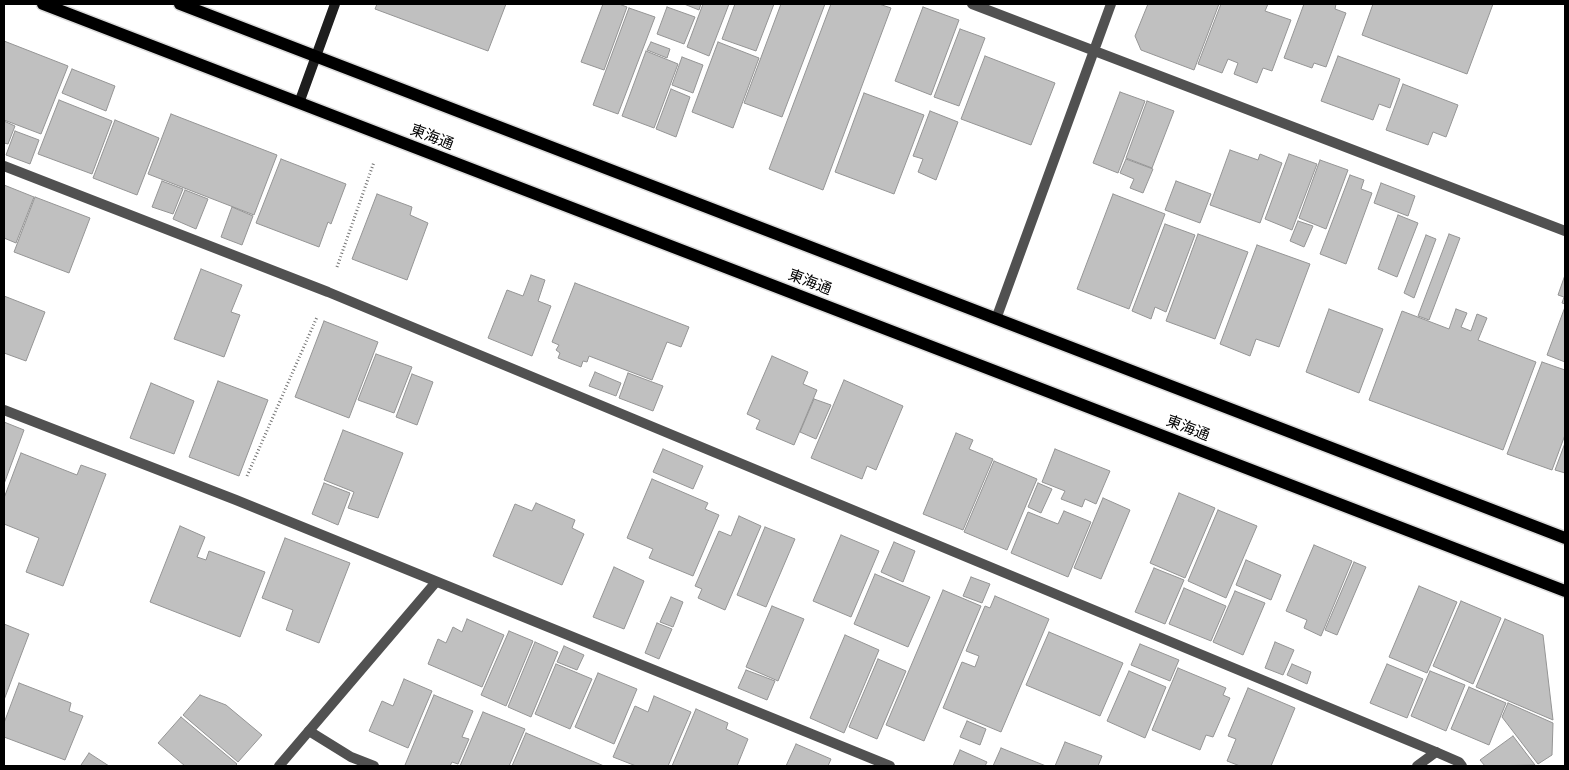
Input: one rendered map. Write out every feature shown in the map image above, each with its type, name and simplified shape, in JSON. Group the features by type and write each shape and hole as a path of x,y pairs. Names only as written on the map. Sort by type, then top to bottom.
{"main road":[{"name":"東海通","path":"44,4 1565,591"},
{"path":"180,4 1565,538"}],"street":[{"path":"299,103 335,4"},
{"path":"972,4 1565,231"},
{"path":"996,319 1111,4"},
{"path":"4,166 328,292 1436,752 1459,762 1462,766"},
{"path":"4,410 236,500 890,766"},
{"path":"279,766 436,582"},
{"path":"309,731 351,757 374,766"},
{"path":"1417,766 1436,752"}],"path":[{"path":"236,500 328,292 383,135"}],"building":[{"path":"377,4 506,4 488,51 375,9"},
{"path":"603,4 619,4 627,7 604,70 581,62"},
{"path":"684,4 701,4 699,10"},
{"path":"703,4 729,4 709,56 687,47"},
{"path":"735,4 774,4 756,51 722,39"},
{"path":"781,4 825,4 782,117 744,103"},
{"path":"831,4 879,4 891,8 823,190 769,169"},
{"path":"1148,4 1219,4 1194,70 1141,50 1135,36"},
{"path":"1221,4 1268,4 1265,11 1291,20 1272,71 1263,68 1257,83 1234,74 1238,63 1228,59 1222,73 1198,64"},
{"path":"1304,4 1336,4 1335,9 1346,13 1326,67 1314,63 1312,68 1284,58"},
{"path":"1373,4 1493,4 1467,74 1362,35"},
{"path":"667,7 695,17 684,44 657,34"},
{"path":"923,7 959,20 931,95 895,81"},
{"path":"629,8 655,17 618,114 593,105"},
{"path":"960,29 985,38 959,106 934,97"},
{"path":"4,41 68,66 41,134 4,120"},
{"path":"651,42 670,49 667,58 647,50"},
{"path":"718,42 759,58 733,128 692,112"},
{"path":"646,51 678,64 654,128 622,116"},
{"path":"985,56 1055,83 1031,145 961,119"},
{"path":"1338,56 1400,79 1390,108 1379,104 1373,120 1321,101"},
{"path":"682,57 703,65 693,93 672,85"},
{"path":"72,69 115,86 106,111 62,93"},
{"path":"1403,84 1458,105 1446,137 1433,132 1428,145 1386,130"},
{"path":"671,89 690,97 676,137 656,129"},
{"path":"1120,92 1145,101 1118,173 1093,163"},
{"path":"864,93 924,115 894,194 835,172"},
{"path":"59,100 112,121 92,174 38,154"},
{"path":"1147,101 1174,111 1152,168 1126,158"},
{"path":"930,111 958,122 936,180 918,172 923,159 913,156"},
{"path":"171,114 277,155 254,215 148,174"},
{"path":"115,120 159,138 137,195 93,178"},
{"path":"4,121 15,126 8,144 4,143"},
{"path":"15,131 39,140 30,164 6,155"},
{"path":"1230,150 1258,160 1260,154 1282,163 1260,223 1210,205"},
{"path":"1289,154 1317,164 1292,230 1265,219"},
{"path":"281,159 346,184 331,224 328,222 319,247 256,223"},
{"path":"1126,159 1153,169 1143,193 1130,188 1134,179 1120,173"},
{"path":"1320,160 1348,170 1326,229 1299,218"},
{"path":"1350,175 1364,180 1361,189 1372,193 1346,264 1320,254"},
{"path":"162,181 183,189 173,214 152,207"},
{"path":"1176,181 1211,194 1200,223 1165,210"},
{"path":"1381,183 1415,196 1408,216 1374,203"},
{"path":"4,185 34,197 16,243 4,238"},
{"path":"185,190 208,199 196,229 173,219"},
{"path":"377,194 412,207 410,215 428,223 407,280 352,259"},
{"path":"1113,194 1165,214 1129,309 1077,289"},
{"path":"35,197 90,218 69,273 14,252"},
{"path":"232,207 253,216 242,245 221,237"},
{"path":"1398,215 1418,223 1397,277 1378,269"},
{"path":"1298,221 1313,226 1304,247 1290,241"},
{"path":"1165,224 1195,235 1166,312 1155,307 1151,319 1132,311"},
{"path":"1198,234 1248,252 1215,339 1166,321"},
{"path":"1449,234 1460,238 1429,320 1418,316"},
{"path":"1426,235 1436,239 1414,298 1404,293"},
{"path":"1257,245 1310,264 1279,347 1256,339 1250,356 1220,344"},
{"path":"201,269 242,285 231,312 240,315 224,357 174,339"},
{"path":"531,275 545,280 538,301 551,306 532,356 488,338 507,290 523,296"},
{"path":"1565,275 1565,304 1562,303 1564,297 1558,295"},
{"path":"575,283 689,327 681,347 667,342 652,380 589,356 587,362 583,361 581,367 558,358 560,353 556,350 559,345 552,342"},
{"path":"4,296 45,312 26,361 4,353"},
{"path":"1565,307 1565,362 1547,355"},
{"path":"1329,309 1383,329 1359,393 1306,372"},
{"path":"1456,309 1467,313 1461,327 1471,331 1477,314 1487,318 1478,340 1536,362 1503,450 1369,400 1402,311 1449,329"},
{"path":"324,321 378,342 349,418 295,397"},
{"path":"376,354 412,367 394,413 358,400"},
{"path":"772,356 808,372 803,384 817,390 794,445 756,429 760,420 747,414"},
{"path":"1542,362 1565,370 1565,435 1552,470 1507,454"},
{"path":"595,372 621,383 616,396 589,386"},
{"path":"628,373 663,386 653,411 619,398"},
{"path":"412,374 433,382 417,425 396,417"},
{"path":"844,380 903,406 876,470 867,466 862,479 811,458"},
{"path":"218,381 268,400 239,476 189,457"},
{"path":"151,383 194,401 174,454 130,438"},
{"path":"814,399 831,405 816,439 800,432"},
{"path":"4,422 24,430 4,484"},
{"path":"343,430 403,453 378,518 348,508 354,492 324,480"},
{"path":"956,433 973,440 969,449 993,459 963,530 923,514"},
{"path":"1565,443 1565,473 1555,470"},
{"path":"663,449 703,466 693,489 653,472"},
{"path":"1055,449 1110,471 1096,504 1085,499 1082,507 1061,499 1065,491 1042,482"},
{"path":"21,453 77,475 81,465 106,474 63,586 26,572 39,538 4,524 4,498"},
{"path":"994,461 1037,479 1007,550 964,532"},
{"path":"652,479 708,503 705,509 719,515 693,576 649,558 653,549 627,538"},
{"path":"324,483 350,493 338,525 312,514"},
{"path":"1038,483 1052,489 1041,513 1028,507"},
{"path":"1179,493 1215,508 1185,578 1150,563"},
{"path":"1103,498 1130,510 1101,579 1074,568"},
{"path":"536,503 575,520 572,528 584,534 562,585 493,556 515,504 532,511"},
{"path":"1218,510 1257,526 1226,598 1188,581"},
{"path":"1064,511 1091,522 1068,577 1011,553 1028,512 1058,524"},
{"path":"739,516 761,526 725,610 698,598 702,589 695,586 719,531 731,536"},
{"path":"180,526 205,537 197,557 206,560 209,551 265,572 240,637 150,602"},
{"path":"765,527 795,539 766,607 737,595"},
{"path":"841,535 879,551 851,617 813,601"},
{"path":"285,538 350,563 319,643 286,630 293,610 262,598"},
{"path":"894,542 915,551 903,582 881,572"},
{"path":"1314,545 1352,561 1321,636 1304,628 1307,620 1286,611"},
{"path":"1246,560 1281,575 1271,600 1236,585"},
{"path":"1354,562 1366,567 1337,635 1325,630"},
{"path":"614,567 644,581 624,629 593,617"},
{"path":"1154,568 1184,580 1165,624 1135,612"},
{"path":"875,574 930,597 908,647 854,624"},
{"path":"971,577 990,584 982,603 963,596"},
{"path":"1419,586 1457,602 1427,673 1389,657"},
{"path":"1184,588 1226,606 1211,641 1169,624"},
{"path":"943,590 981,606 924,741 886,725"},
{"path":"1235,591 1265,603 1243,655 1213,642"},
{"path":"995,596 1049,619 1001,732 943,708 962,662 975,667 979,656 966,651 985,606 990,608"},
{"path":"671,597 683,602 673,627 660,622"},
{"path":"1461,601 1501,618 1473,684 1433,666"},
{"path":"772,606 804,619 778,681 746,667"},
{"path":"467,619 504,635 482,687 428,664 438,639 446,643 453,627 462,632"},
{"path":"1505,619 1543,635 1553,720 1476,687"},
{"path":"657,623 672,629 659,659 645,653"},
{"path":"4,624 29,634 4,700"},
{"path":"509,631 533,641 506,706 481,695"},
{"path":"1049,632 1123,663 1100,716 1026,685"},
{"path":"845,635 879,650 844,733 810,718"},
{"path":"535,642 558,652 531,717 508,707"},
{"path":"1275,642 1294,650 1283,675 1265,668"},
{"path":"1140,644 1179,660 1170,681 1131,665"},
{"path":"564,646 584,655 577,670 557,662"},
{"path":"878,659 906,671 877,739 849,727"},
{"path":"556,664 592,679 570,729 535,714"},
{"path":"1292,664 1311,672 1307,684 1287,675"},
{"path":"1387,664 1423,679 1407,718 1370,703"},
{"path":"1178,668 1226,688 1223,695 1230,698 1213,737 1206,735 1200,750 1152,730"},
{"path":"746,670 775,681 767,700 738,688"},
{"path":"1129,671 1166,687 1145,738 1107,721"},
{"path":"1430,671 1465,685 1446,731 1411,716"},
{"path":"598,673 637,689 614,744 575,727"},
{"path":"404,679 432,691 408,748 369,731 382,701 393,706"},
{"path":"19,683 71,703 69,711 83,716 65,760 4,737 4,723"},
{"path":"1469,687 1506,703 1489,745 1451,729"},
{"path":"1248,688 1295,708 1271,766 1240,766 1227,761 1236,739 1228,736"},
{"path":"200,695 226,705 262,735 238,762 183,715"},
{"path":"434,695 473,711 462,737 469,739 458,764 452,762 450,766 405,765"},
{"path":"654,696 691,712 668,766 636,766 613,757 635,706 648,712"},
{"path":"1508,703 1553,723 1552,755 1538,764 1502,717"},
{"path":"696,709 728,723 726,729 748,739 737,766 672,766"},
{"path":"483,712 525,729 509,766 460,766"},
{"path":"181,717 237,764 235,766 185,766 158,743"},
{"path":"967,721 986,729 980,745 960,737"},
{"path":"526,733 604,766 512,766"},
{"path":"1513,736 1535,765 1485,766 1480,760"},
{"path":"1065,742 1102,756 1098,766 1055,766"},
{"path":"796,744 831,759 828,766 786,766"},
{"path":"1001,748 1046,766 993,766"},
{"path":"960,750 987,762 985,766 953,766"},
{"path":"89,753 109,766 81,765"}]}
